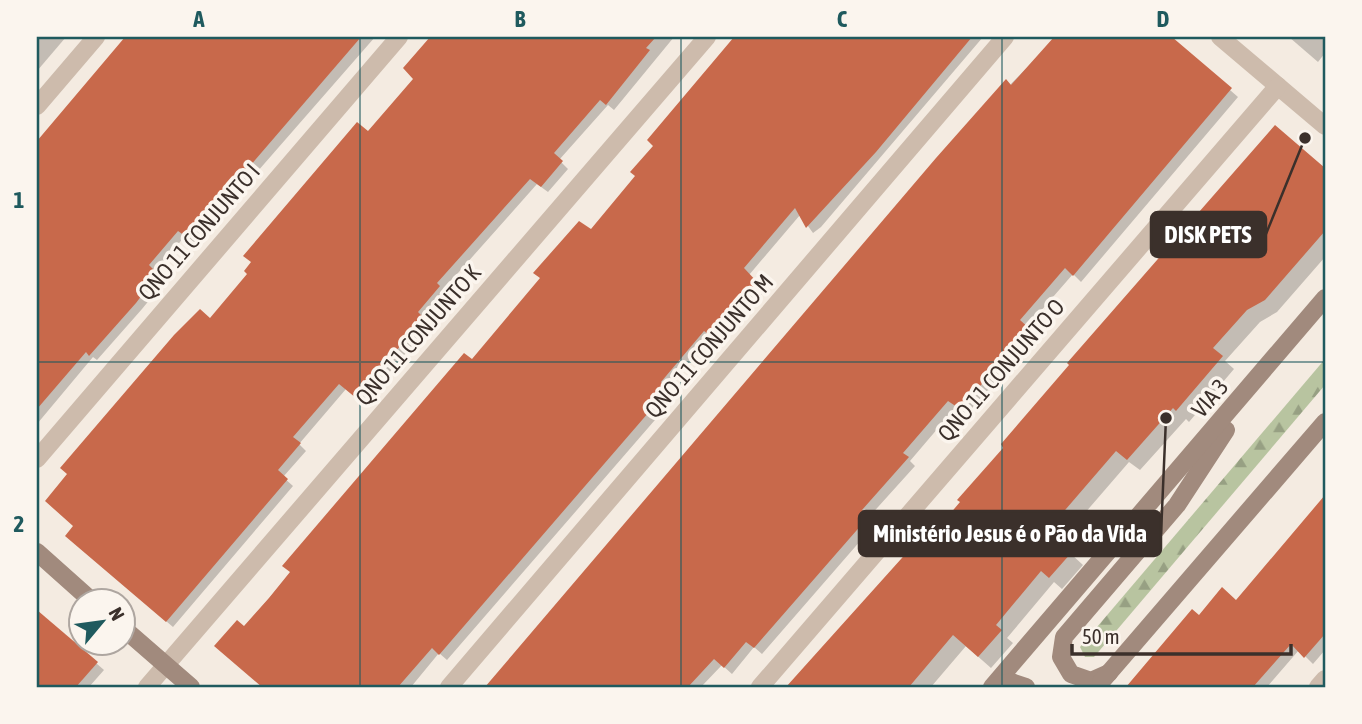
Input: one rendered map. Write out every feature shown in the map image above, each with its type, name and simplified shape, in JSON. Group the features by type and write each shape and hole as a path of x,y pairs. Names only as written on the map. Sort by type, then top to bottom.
{"main road":[{"name":"VIA 3","path":"992,687 1263,374 1325,298"},
{"path":"1109,673 1091,681 1071,674 1061,657 1065,637 1177,505 1263,374"},
{"path":"1097,687 1325,422"},
{"path":"37,552 78,588"},
{"path":"136,640 191,687"},
{"path":"992,687 1011,682 1026,687"}],"street":[{"path":"37,106 96,37"},
{"name":"QNO 11 CONJUNTO I","path":"37,459 398,37"},
{"name":"QNO 11 CONJUNTO K","path":"148,687 707,37"},
{"name":"QNO 11 CONJUNTO M","path":"449,687 1005,37"},
{"path":"1220,37 1325,126"},
{"name":"QNO 11 CONJUNTO O","path":"760,687 1278,86"},
{"path":"1318,687 1325,679"}],"green space":[{"path":"1325,359 1325,385 1094,657 1085,657 1080,647"}],"building":[{"path":"125,37 361,37 188,238 178,231 149,265 158,274 136,303 89,356 86,352 37,409 37,141"},
{"path":"430,37 656,37 646,48 650,50 606,105 600,100 554,153 563,161 541,187 530,179 437,283 440,286 418,312 424,318 356,398 339,384 293,437 301,443 278,470 288,479 166,622 136,596 136,588 126,588 65,536 73,526 45,501 67,474 60,468 174,335 200,309 210,318 247,274 244,271 251,262 243,256 357,122 368,131 413,79 403,68"},
{"path":"734,37 972,37 876,152 806,228 795,208 744,268 759,284 714,338 704,331 661,382 668,390 439,655 432,648 398,687 262,687 214,646 237,620 244,626 269,598 290,572 282,566 464,353 472,359 540,278 533,273 579,221 591,229 635,176 630,172 653,146 647,140"},
{"path":"1054,37 1172,37 1232,88 1073,276 1065,268 1020,320 1030,329 960,409 948,401 903,453 909,457 862,510 870,515 754,648 746,642 724,668 714,659 688,687 485,687 936,158 1006,79 1011,85"},
{"path":"1275,125 1325,168 1325,231 1265,300 1247,310 1213,348 1223,356 1176,411 1173,408 1127,460 1116,451 1047,531 1072,552 1049,578 1041,571 996,625 1002,630 978,657 953,635 909,687 786,687 910,549 915,555 960,502 957,500 1003,448 1001,444 1069,365 1067,363"},
{"path":"1325,495 1325,634 1304,658 1291,644 1253,687 1126,687 1192,609 1199,615 1222,587 1236,600"},
{"path":"37,610 66,635 66,658 93,658 98,662 76,687 37,687"}],"place":[{"name":"DISK PETS","path":"1305,138"},
{"name":"Ministério Jesus é o Pão da Vida","path":"1166,418"}]}
